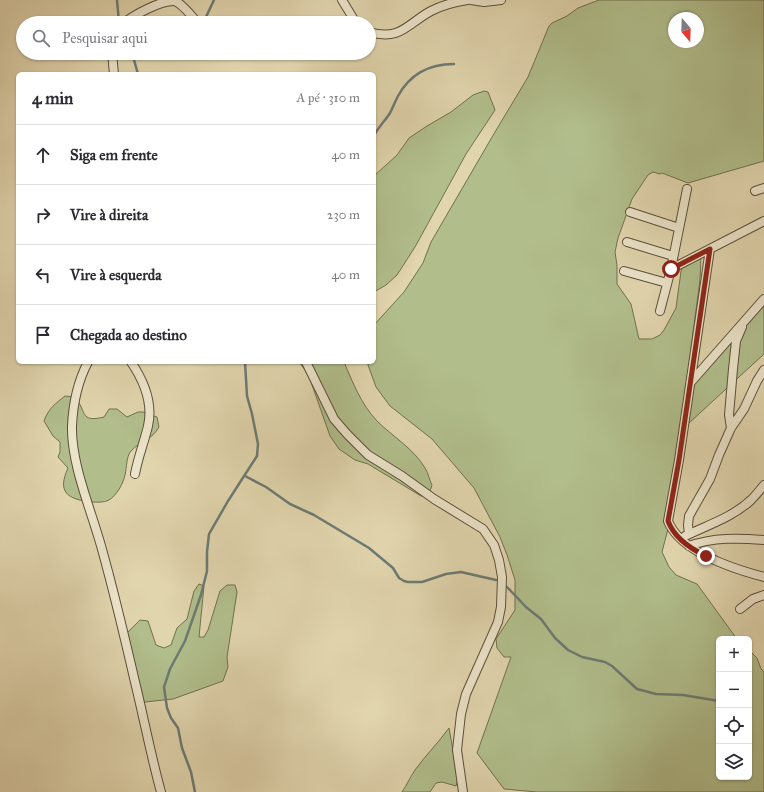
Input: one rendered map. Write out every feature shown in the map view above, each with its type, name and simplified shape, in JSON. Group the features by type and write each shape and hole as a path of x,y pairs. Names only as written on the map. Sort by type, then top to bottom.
{"street":[{"path":"135,16 162,1 170,0 176,1 191,16"},
{"path":"342,0 352,16"},
{"path":"376,33 389,35 397,34 432,10 450,3 467,0"},
{"path":"471,0 484,2 501,0"},
{"path":"113,60 114,72"},
{"path":"755,191 764,188"},
{"path":"660,310 671,269 687,189"},
{"path":"630,212 679,228"},
{"path":"671,269 764,221"},
{"path":"627,242 673,256"},
{"path":"710,249 679,460 668,521 669,525 681,539 699,553 746,572 764,577"},
{"path":"624,271 667,283"},
{"path":"691,382 764,299"},
{"path":"732,428 729,415 736,342 744,321"},
{"path":"87,364 81,376 72,426 74,452 82,486 100,538 116,600 161,792"},
{"path":"132,364 142,380 147,393 149,407 148,426 141,446 135,474"},
{"path":"307,364 334,419 362,450 434,499 484,528 494,545 499,560 502,577 501,608 498,622 466,694 461,714 457,750 463,792"},
{"path":"689,534 689,516 710,479 719,455 732,428 744,409 757,381 764,370"},
{"path":"681,539 734,512 751,500 764,485"},
{"path":"689,546 700,542 716,540 741,538 764,540"},
{"path":"740,609 753,599 764,595"}],"green space":[{"path":"599,0 764,0 764,161 688,183 662,173 660,174 653,172 648,175 632,199 618,238 615,252 617,284 631,304 639,339 652,339 660,335 664,330 676,308 682,264 701,257 700,280 691,348 692,387 761,305 764,308 764,354 688,424 676,498 662,552 669,567 676,575 697,584 735,636 716,636 716,780 752,780 752,653 757,658 761,669 764,672 764,792 537,792 504,789 477,753 511,657 504,657 497,648 496,639 515,610 515,580 507,555 500,537 474,488 432,439 390,406 376,387 368,365 376,364 376,323 404,292 423,263 431,242 528,77 549,26 567,16 578,8"},
{"path":"484,91 488,92 495,110 466,154 415,247 397,275 386,285 376,291 376,174 397,155 409,138 451,112 473,95"},
{"path":"300,364 345,364 366,408 383,427 415,455 425,468 432,485 430,491 424,496 421,496 368,464 355,460 339,449 330,436 311,382"},
{"path":"65,396 75,397 87,417 91,418 104,417 109,409 117,409 127,417 138,412 143,412 157,417 159,427 153,435 131,451 128,456 123,482 115,495 107,501 83,501 70,496 64,489 65,476 68,468 58,457 60,452 60,442 53,436 44,421 55,404"},
{"path":"199,584 204,586 199,637 204,637 208,630 220,591 227,585 235,585 237,592 227,657 228,667 223,681 173,699 136,703 121,639 140,620 148,621 156,645 164,648 171,645 177,628 187,619 194,591"},
{"path":"449,728 458,779 456,786 442,782 436,783 430,792 402,792 415,770"}],"waterway":[{"path":"117,0 118,16"},
{"path":"206,16 214,0"},
{"path":"134,60 137,72"},
{"path":"376,132 390,113 398,96 408,82 429,68 445,64 454,64"},
{"path":"195,792 191,772 182,748 178,728 171,718 167,708 164,687 170,669 185,641 201,595 207,571 209,534 257,456 258,444 247,396 245,364"},
{"path":"245,476 266,487 290,504 314,515 369,548 393,568 399,578 404,581 422,582 446,574 461,572 496,580"},
{"path":"507,587 526,607 541,619 555,638 568,650 582,657 605,662 612,666 637,689 656,694 683,695 716,700"}],"route":[{"path":"671,269 710,249 679,460 668,516 669,525 681,539 693,550 706,556"}]}
